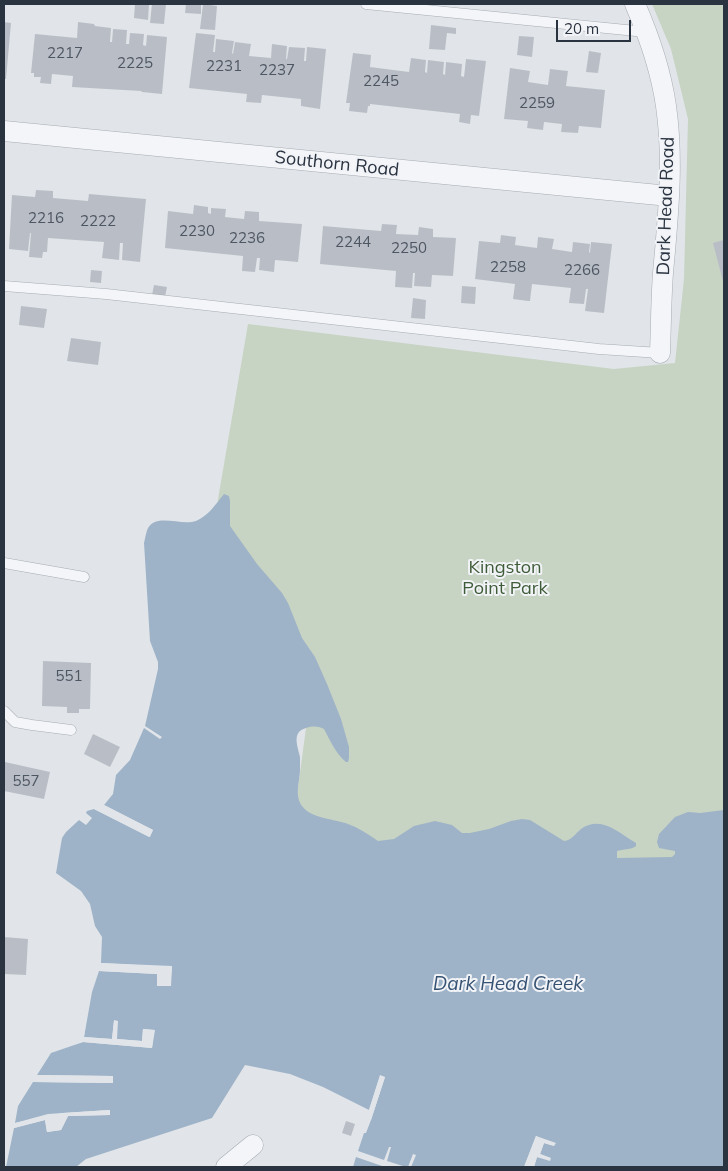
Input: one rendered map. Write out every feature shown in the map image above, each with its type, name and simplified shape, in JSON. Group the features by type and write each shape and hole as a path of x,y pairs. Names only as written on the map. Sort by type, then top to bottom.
{"street":[{"name":"Dark Head Road","path":"635,4 658,68 666,105 669,134 670,196 663,282 660,354"},
{"name":"Southorn Road","path":"4,132 670,196"},
{"path":"226,1167 253,1144"}],"lane":[{"path":"366,4 646,32"},
{"path":"4,286 116,296 660,354"},
{"path":"4,563 84,577"},
{"path":"4,711 15,722 71,730"}],"green space":[{"name":"Kingston Point Park","path":"652,4 724,4 724,837 669,862 349,847 296,803 306,728 304,665 211,540 248,324 614,369 675,363 684,279 688,119 671,49"}],"water":[{"name":"Dark Head Creek","path":"224,494 229,496 230,501 230,526 257,564 282,593 302,638 315,657 341,719 349,747 349,758 348,762 346,762 336,751 324,729 311,727 298,733 297,744 300,757 300,774 298,797 306,810 323,818 352,826 378,841 394,839 414,826 435,821 452,825 462,833 470,833 511,821 530,820 564,841 588,825 602,824 616,830 636,843 634,847 617,851 617,858 672,857 675,851 659,848 657,842 659,834 675,817 688,812 700,813 724,810 724,1167 534,1167 537,1157 550,1160 550,1158 540,1154 544,1143 554,1146 536,1136 524,1167 411,1167 416,1155 413,1154 408,1167 406,1167 387,1161 391,1147 389,1147 384,1160 358,1151 371,1120 385,1077 380,1076 369,1110 323,1087 290,1074 245,1065 212,1118 86,1159 76,1167 6,1167 14,1128 45,1120 47,1132 61,1130 68,1116 109,1115 109,1110 62,1113 15,1123 18,1106 33,1082 113,1083 112,1076 37,1075 51,1053 83,1042 152,1048 154,1030 143,1029 142,1041 116,1039 117,1021 114,1021 112,1039 84,1037 92,992 99,971 157,974 157,986 170,986 172,967 101,963 102,937 95,926 90,904 81,891 56,873 62,838 79,820 86,825 92,818 86,813 87,811 94,809 149,837 153,830 104,805 113,794 116,775 130,760 144,728 160,739 162,737 145,726 158,662 150,641 144,543 147,530 152,524 157,521 196,521 208,513"},
{"path":"356,1157 385,1167 353,1167"}],"pier":[{"path":"104,805 153,830 150,837 94,809 98,808 149,834 150,831 102,806"},
{"path":"101,963 172,966 171,986 157,986 157,974 99,971 100,968 158,971 160,973 159,983 168,984 169,969 100,965"},
{"path":"89,994 84,1037 112,1039 114,1020 118,1021 117,1039 142,1041 143,1029 155,1030 152,1048 83,1042 48,1052 83,1040 149,1045 152,1032 145,1032 142,1043 82,1039"},
{"path":"37,1075 113,1076 113,1083 33,1082 35,1080 110,1081 110,1079 37,1078"},
{"path":"380,1075 385,1077 370,1120 382,1078 371,1111 369,1110"},
{"path":"110,1110 110,1115 68,1116 61,1130 47,1132 45,1120 14,1128 14,1126 19,1124 15,1125 15,1123 48,1114","holes":["66,1115 60,1128 49,1130 47,1118"]},
{"path":"536,1136 556,1143 554,1146 544,1143 540,1154 551,1158 550,1161 537,1157 534,1167 531,1167 542,1141 537,1139 527,1167 524,1167"}],"building":[{"path":"135,4 149,4 148,20 134,18"},
{"path":"152,4 166,4 164,24 150,23"},
{"path":"186,4 201,5 201,14 185,13"},
{"path":"203,4 217,6 215,30 200,29"},
{"path":"4,22 11,23 6,79 4,79"},
{"path":"78,22 111,28 110,42 112,42 113,29 127,30 126,44 129,44 130,33 144,34 143,45 146,46 147,35 167,37 162,94 72,87 73,76 52,74 51,84 40,83 41,77 34,77 34,73 31,73 35,34 77,38"},
{"path":"431,25 456,28 456,34 447,33 445,50 429,49"},
{"path":"196,33 215,35 213,52 215,52 216,39 234,41 233,54 235,42 251,44 249,56 271,58 272,44 287,46 286,59 289,47 305,48 304,61 306,61 307,47 326,49 320,109 301,106 301,99 262,95 261,103 246,102 247,94 189,88"},
{"path":"519,36 534,37 532,57 517,55"},
{"path":"589,51 601,53 598,73 586,72"},
{"path":"353,53 371,55 370,67 409,72 411,58 426,60 425,72 427,73 428,60 444,62 443,74 445,75 446,62 462,64 461,76 464,77 466,59 486,61 479,116 471,115 470,124 459,122 460,114 370,104 367,113 349,111 350,103 346,103"},
{"path":"510,68 530,71 528,82 548,85 550,69 568,71 566,86 605,90 601,128 579,126 578,133 561,132 562,124 544,122 543,130 527,128 528,121 504,119"},
{"path":"36,190 53,191 53,198 88,201 89,194 146,199 140,262 122,260 123,243 120,243 119,260 102,258 104,242 48,238 47,252 43,252 42,258 29,257 31,233 28,251 9,249 12,195 35,197"},
{"path":"194,205 208,207 208,213 211,214 211,208 226,209 225,217 244,219 245,211 259,212 259,221 302,224 298,262 275,260 274,272 259,270 260,258 257,258 255,272 242,271 243,256 165,248 168,211 193,214"},
{"path":"382,224 397,225 396,234 418,235 419,227 433,229 433,237 456,238 453,276 432,275 431,287 414,286 415,273 413,273 412,288 395,287 396,271 320,264 323,226 381,231"},
{"path":"501,235 516,237 515,245 537,248 538,237 554,239 552,249 572,252 573,242 590,244 590,253 591,242 612,244 604,313 585,311 588,289 586,289 584,304 569,303 571,288 532,284 530,301 528,301 513,299 515,284 475,279 479,241 500,243"},
{"path":"724,240 724,285 713,243"},
{"path":"91,270 102,271 101,283 90,282"},
{"path":"154,285 167,287 165,297 152,295"},
{"path":"462,286 476,287 475,304 461,303"},
{"path":"413,298 426,300 425,319 411,318"},
{"path":"21,306 47,309 44,328 19,325"},
{"path":"71,338 101,342 98,365 67,361"},
{"path":"43,661 91,663 90,709 79,709 79,713 67,713 67,707 42,706"},
{"path":"93,734 120,747 110,767 84,754"},
{"path":"5,762 50,772 44,799 4,791"},
{"path":"4,937 28,939 26,975 4,974"},
{"path":"346,1121 355,1124 351,1136 342,1133"}]}
